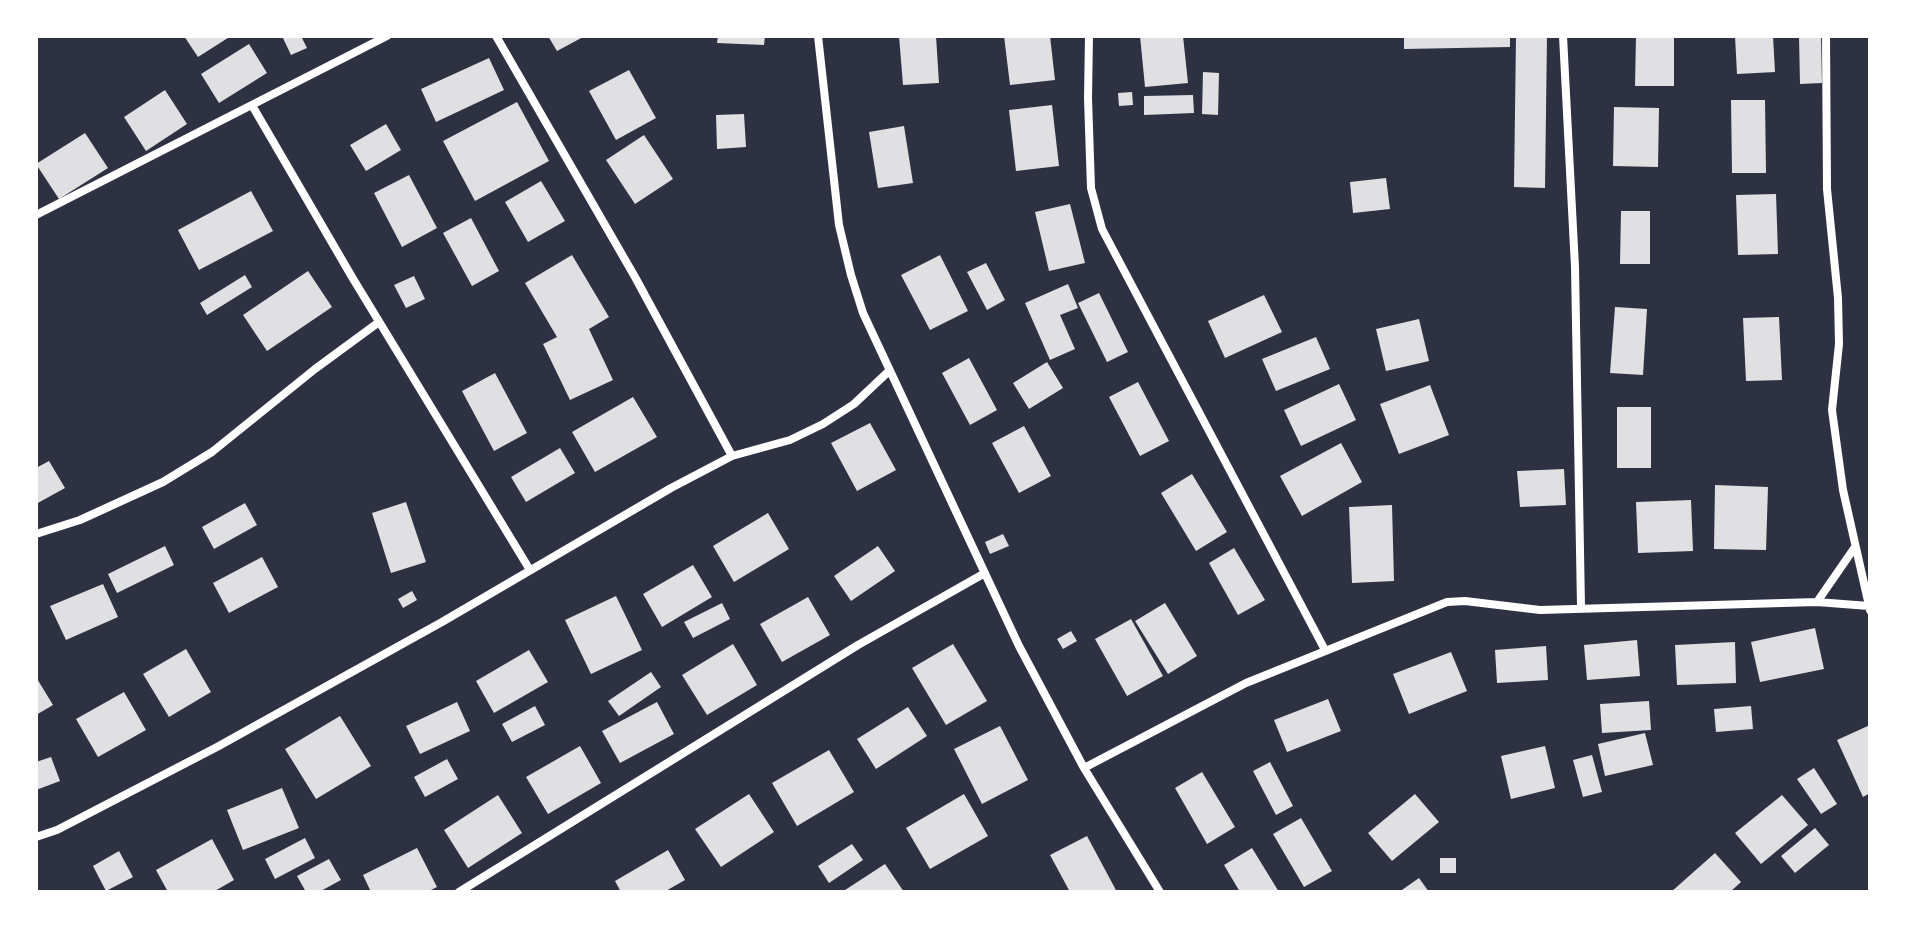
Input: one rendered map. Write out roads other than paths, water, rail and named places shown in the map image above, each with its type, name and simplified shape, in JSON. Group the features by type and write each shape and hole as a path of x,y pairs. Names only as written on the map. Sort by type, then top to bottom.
{"street":[{"path":"36,215 387,36"},
{"path":"496,36 635,277 732,456"},
{"path":"818,36 839,225 863,313 1019,646 1084,768 1160,892"},
{"path":"1089,36 1090,175 1102,229 1325,650"},
{"path":"1563,36 1575,267 1581,607"},
{"path":"1084,768 1246,683 1447,602 1465,601 1540,610 1817,602 1869,608 1843,490 1832,410 1839,344 1838,298 1827,189 1826,36"},
{"path":"253,107 530,570"},
{"path":"36,534 80,520 163,482 212,452 379,322"},
{"path":"36,837 57,830 217,747 671,488 732,456 790,440 823,424 854,404 889,371"},
{"path":"1817,602 1855,547"},
{"path":"459,892 858,645 985,573"}]}
